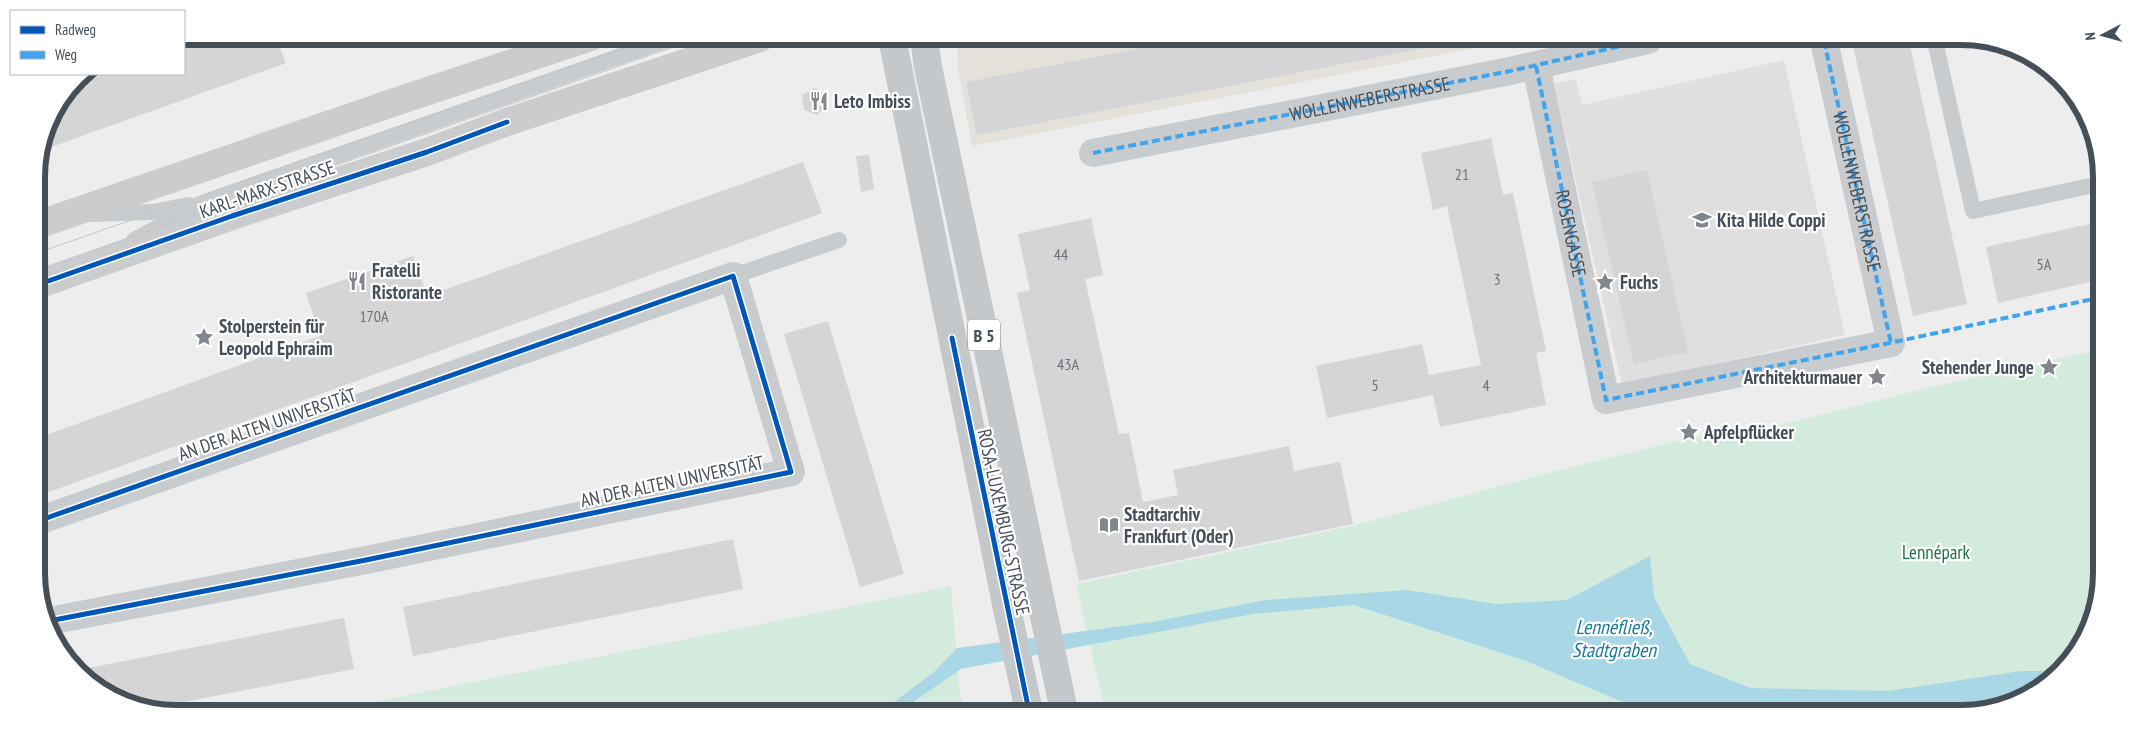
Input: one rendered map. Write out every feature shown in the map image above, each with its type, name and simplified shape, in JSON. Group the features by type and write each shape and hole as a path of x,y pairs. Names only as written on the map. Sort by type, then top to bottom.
{"main road":[{"name":"ROSA-LUXEMBURG-STRASSE","path":"893,45 1028,705"},
{"name":"ROSA-LUXEMBURG-STRASSE","path":"925,45 1040,603 1063,705"}],"street":[{"path":"45,222 567,45"},
{"name":"KARL-MARX-STRASSE","path":"45,283 232,216 427,152 507,122 739,45"},
{"name":"WOLLENWEBERSTRASSE","path":"1092,153 1536,66 1626,45"},
{"name":"WOLLENWEBERSTRASSE","path":"1606,400 1891,342 1825,45"},
{"name":"ROSENGASSE","path":"1536,66 1606,400"},
{"name":"AN DER ALTEN UNIVERSITÄT","path":"45,519 733,276 790,472 366,560 54,620"}],"lane":[{"path":"65,215 153,212 205,202 652,45"},
{"path":"897,45 899,74"},
{"path":"1936,45 1973,211 2093,185"},
{"path":"84,268 205,202"},
{"name":"AN DER ALTEN UNIVERSITÄT","path":"733,276 839,240"}],"shaded area":[{"path":"957,45 1491,45 972,146 958,69"},
{"name":"Kita Hilde Coppi","path":"1784,60 1845,335 1622,385 1554,84 1576,79 1582,105"}],"green space":[{"name":"Lennépark","path":"2093,351 2093,573 2089,607 2075,639 2060,660 2034,683 2012,695 1970,705 1104,705 1076,584 1352,526 1552,472 1694,437 1772,427 1927,388"},
{"path":"951,586 960,696 965,705 359,705"}],"water":[{"name":"Lennéfließ, Stadtgraben","path":"1650,556 1654,597 1690,664 1751,688 1888,691 2021,671 2049,671 2034,683 2012,695 1970,705 1630,705 1526,661 1354,605 1253,614 961,669 909,705 890,705 934,672 957,648 1152,622 1266,600 1407,590 1497,604 1567,600"}],"building":[{"path":"185,45 279,45 286,63 48,148 55,126 67,104 88,80 102,75 185,75"},
{"path":"1158,45 1440,45 977,135 966,82"},
{"path":"1853,45 1910,45 1967,304 1913,316"},
{"path":"815,88 824,93 826,106 817,115 804,110 802,95"},
{"path":"1491,138 1503,195 1513,193 1546,351 1536,353 1546,405 1440,427 1433,395 1327,418 1316,366 1422,344 1429,375 1481,365 1447,206 1433,210 1421,153"},
{"path":"869,155 874,189 861,192 856,156"},
{"path":"803,162 822,213 45,493 45,435 320,336 306,293 413,256 427,296"},
{"path":"1647,170 1688,352 1634,364 1592,182"},
{"path":"1091,218 1103,275 1085,279 1119,434 1129,433 1143,502 1178,495 1173,470 1289,446 1294,471 1340,462 1353,524 1079,581 1017,293 1030,290 1018,234"},
{"path":"2093,223 2093,281 1998,303 1986,247"},
{"path":"828,321 904,574 860,587 784,334"},
{"path":"733,539 743,589 413,656 403,607"},
{"path":"344,618 354,669 171,705 143,701 126,695 97,678 87,668"}],"tram line":[{"path":"45,250 633,45"},
{"path":"45,267 679,45"}],"marked path":[{"path":"1093,153 1510,71 1626,45"},
{"path":"1825,45 1891,343"},
{"path":"1536,66 1606,400 1899,341 2093,299"}],"cycle path":[{"path":"45,282 232,216 427,152 507,122"},
{"path":"45,519 733,276 791,472 366,560 54,620"},
{"path":"952,338 1028,705"}],"place":[{"name":"Leto Imbiss","path":"819,101"},
{"name":"Kita Hilde Coppi","path":"1702,220"},
{"name":"Fratelli Ristorante","path":"357,281"},
{"name":"Fuchs","path":"1605,282"},
{"name":"Stolperstein für Leopold Ephraim","path":"204,337"},
{"name":"Stehender Junge","path":"2049,367"},
{"name":"Architekturmauer","path":"1877,377"},
{"name":"Apfelpflücker","path":"1689,432"},
{"name":"Stadtarchiv Frankfurt (Oder)","path":"1109,525"}]}
